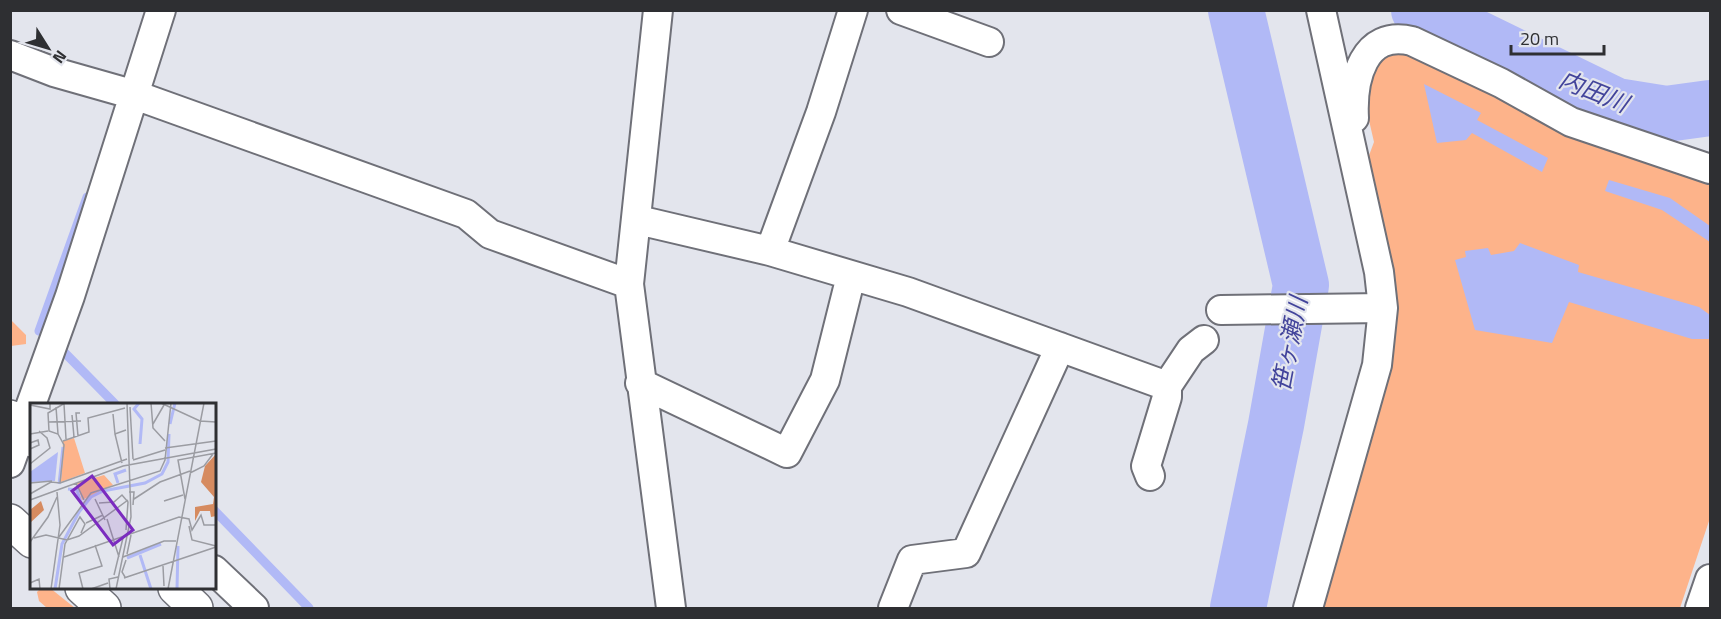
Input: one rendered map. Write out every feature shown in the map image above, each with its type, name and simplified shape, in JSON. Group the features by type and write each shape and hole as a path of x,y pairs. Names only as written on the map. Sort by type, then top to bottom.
{"highway":[{"path":"10,521 30,539"},
{"path":"83,589 104,609"},
{"path":"176,589 196,609"}],"street":[{"path":"33,403 161,10"},
{"path":"658,10 638,220 629,284 671,609"},
{"path":"770,251 821,112 853,10"},
{"path":"901,10 989,42"},
{"path":"1308,609 1377,365 1379,272 1321,10"},
{"path":"1346,129 1355,124 1353,92 1358,71 1368,54 1380,44 1398,37 1412,40 1501,83 1571,122 1710,168"},
{"path":"10,55 54,72 135,95 466,214 490,234 629,284"},
{"path":"638,220 770,251 908,292 1167,386"},
{"path":"640,383 787,453 825,380 851,276"},
{"path":"1221,310 1377,307"},
{"path":"1150,476 1146,466 1167,397 1167,386 1191,350 1204,340"},
{"path":"893,609 912,560 966,553 1060,347"},
{"path":"10,463 30,412"},
{"path":"216,572 254,609"},
{"path":"1700,609 1710,579"}],"shaded area":[{"path":"1400,45 1710,179 1710,518 1680,608 1316,608 1389,353 1364,169 1374,142 1362,90 1382,53"},
{"path":"11,320 26,335 26,344 11,346"},
{"path":"40,589 51,589 75,608 47,608 39,601 37,592"}],"water":[{"path":"1424,84 1481,113 1477,120 1548,158 1542,172 1472,133 1466,140 1437,143"},
{"path":"1609,180 1670,198 1710,226 1710,242 1662,210 1605,191"},
{"path":"1520,243 1579,265 1578,272 1699,307 1710,315 1710,339 1692,339 1569,302 1552,343 1475,330 1455,260 1466,257 1465,251 1488,248 1491,255 1514,251"}],"waterway":[{"name":"笹ヶ瀬川","path":"1236,10 1301,285 1276,425 1238,608"},
{"name":"内田川","path":"1419,10 1616,106 1666,114 1710,108"},
{"path":"39,331 87,197"},
{"path":"65,353 114,403"},
{"path":"216,512 309,608"}]}
